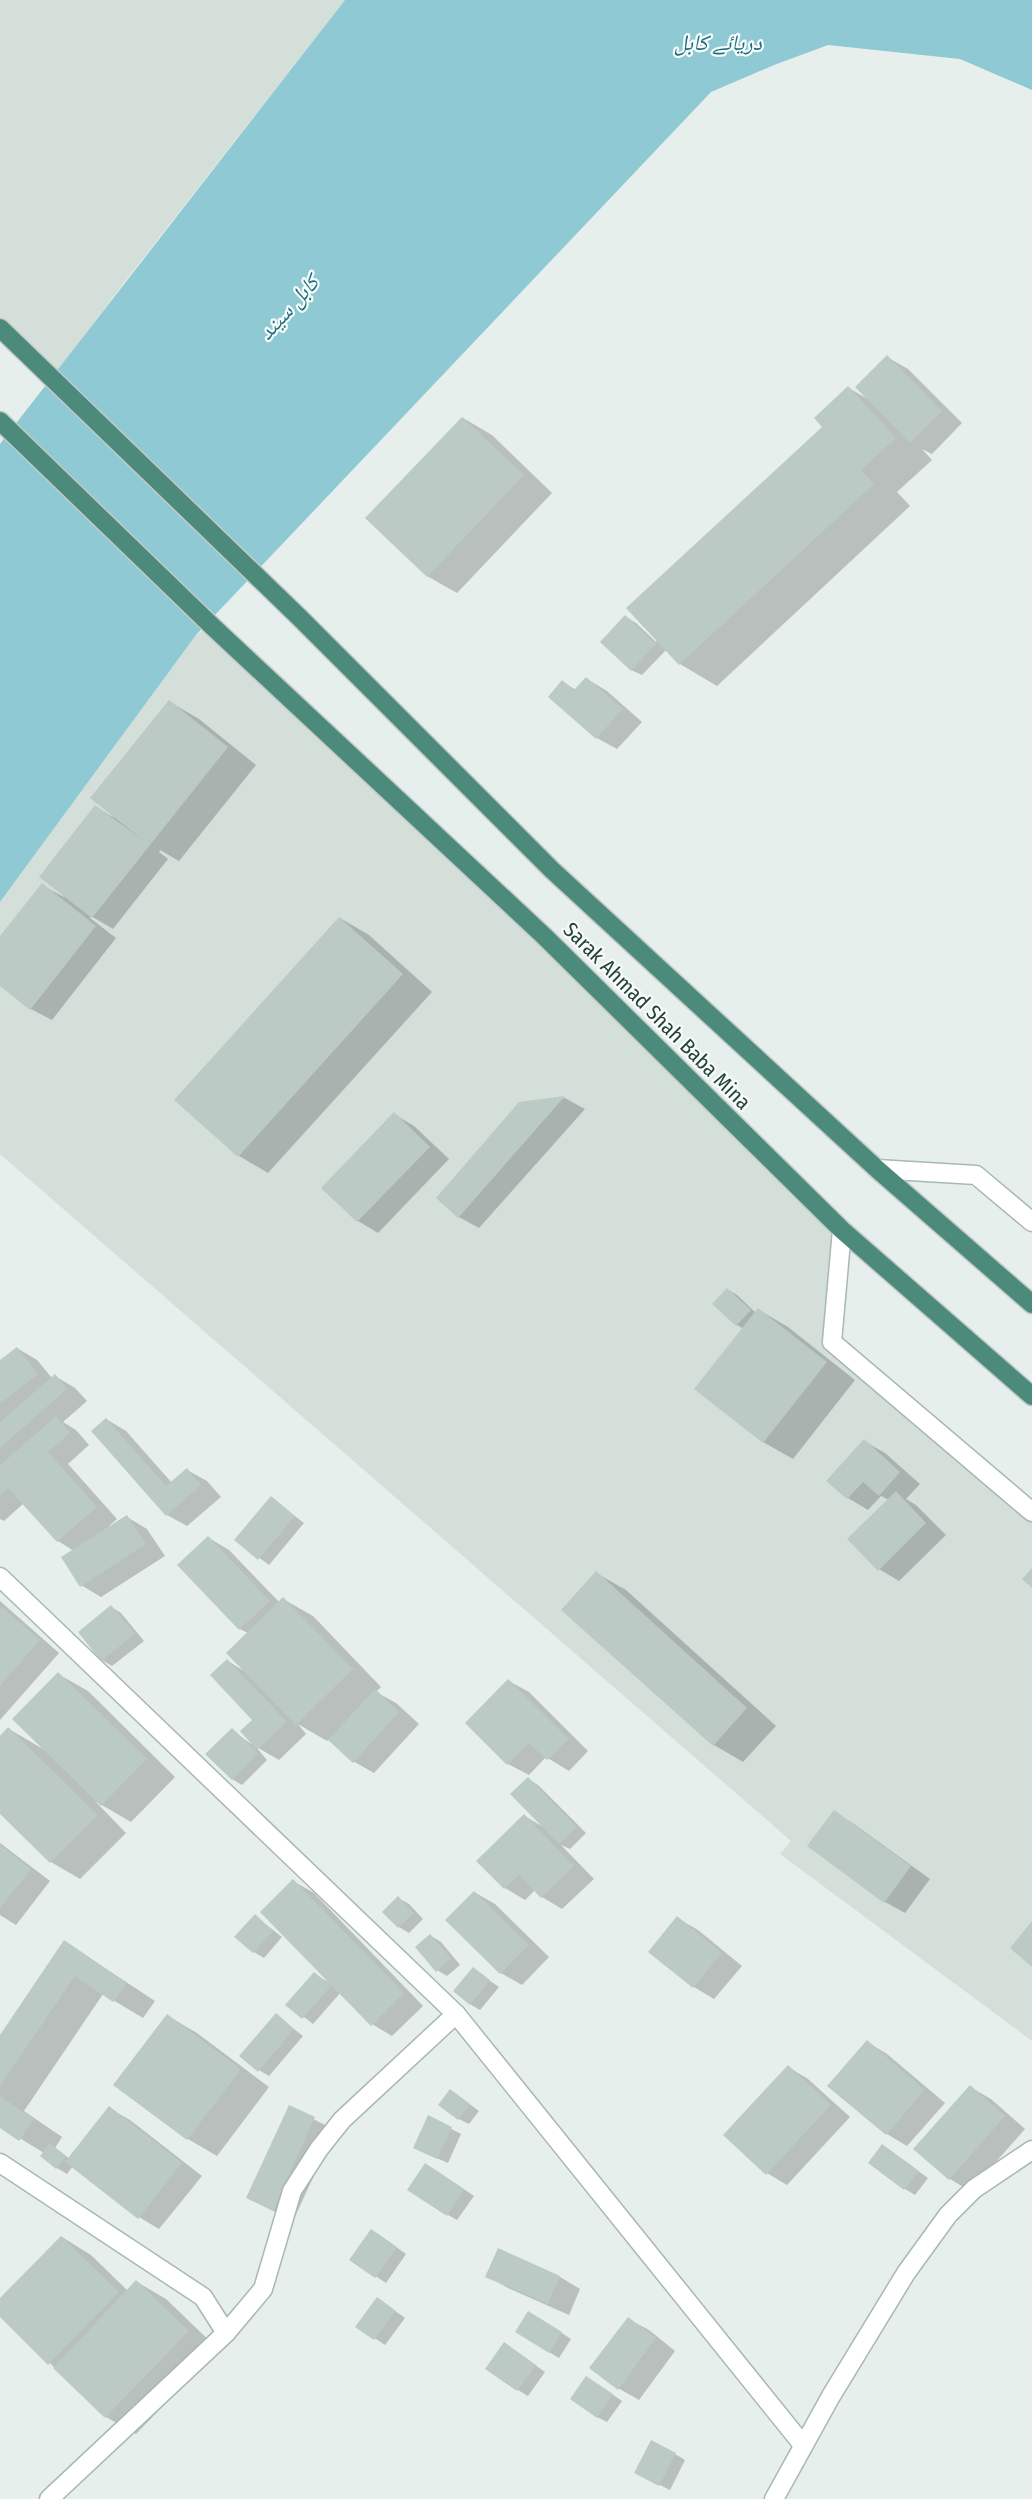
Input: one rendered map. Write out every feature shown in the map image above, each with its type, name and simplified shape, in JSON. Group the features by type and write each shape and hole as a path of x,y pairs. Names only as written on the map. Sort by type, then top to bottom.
{"highway":[{"path":"0,328 299,617 552,870 877,1169 1032,1304"},
{"name":"Sarak Ahmad Shah Baba Mina","path":"0,421 253,665 544,936 842,1230 1032,1396"}],"street":[{"path":"877,1169 976,1175 1032,1222"},
{"path":"842,1230 832,1342 1032,1512"},
{"path":"0,1577 456,2014 803,2445"},
{"path":"49,2499 226,2332 262,2289 292,2191 319,2148 342,2120 456,2014"},
{"path":"774,2499 803,2445 906,2273 948,2215 974,2188 1032,2150"},
{"path":"0,2163 203,2297 226,2332"}],"shaded area":[{"path":"0,0 345,0 123,284 55,375 0,328"},
{"path":"212,626 842,1230 832,1342 1032,1512 1032,2041 780,1854 791,1841 0,1154 0,902 196,635"}],"water":[{"path":"345,0 1032,0 1032,90 960,59 828,45 711,92 196,635 0,902 0,444"}],"building":[{"path":"887,355 942,411 910,443 855,387"},
{"path":"848,386 896,438 861,470 874,484 679,665 626,608 822,427 814,418"},
{"path":"462,417 524,475 427,577 365,518"},
{"path":"625,615 656,644 631,671 600,642"},
{"path":"586,677 623,709 596,739 548,697 562,680 574,690"},
{"path":"169,700 228,747 92,918 39,877 95,805 144,841 90,798"},
{"path":"42,883 96,926 30,1010 0,986 0,936"},
{"path":"339,917 403,974 238,1157 174,1100"},
{"path":"565,1096 458,1218 436,1198 519,1102"},
{"path":"394,1112 430,1147 357,1222 321,1188"},
{"path":"727,1288 751,1310 736,1326 712,1304"},
{"path":"758,1308 827,1362 763,1443 694,1389"},
{"path":"17,1347 38,1374 0,1404 0,1360"},
{"path":"55,1374 67,1389 0,1448 0,1422"},
{"path":"56,1416 70,1433 48,1452 97,1507 57,1542 8,1488 0,1495 0,1465"},
{"path":"106,1418 166,1486 187,1468 201,1485 166,1516 91,1431"},
{"path":"864,1439 900,1472 879,1496 863,1482 847,1499 826,1481"},
{"path":"896,1491 926,1523 878,1571 847,1539"},
{"path":"271,1496 295,1516 258,1560 234,1540"},
{"path":"127,1515 146,1544 80,1587 61,1557"},
{"path":"208,1536 270,1601 239,1630 177,1565"},
{"path":"1032,1568 1032,1588 1022,1579"},
{"path":"596,1571 747,1708 713,1746 561,1610"},
{"path":"283,1597 353,1669 296,1725 226,1653"},
{"path":"111,1605 135,1634 101,1661 78,1632"},
{"path":"2,1607 40,1640 0,1686 0,1609"},
{"path":"227,1659 287,1722 257,1750 240,1731 252,1720 210,1675"},
{"path":"58,1672 147,1759 101,1806 12,1719"},
{"path":"508,1679 569,1739 547,1760 529,1743 507,1765 465,1723"},
{"path":"375,1689 399,1712 353,1763 328,1740"},
{"path":"8,1727 98,1815 50,1863 0,1814 0,1736"},
{"path":"232,1728 258,1753 232,1780 205,1754"},
{"path":"528,1777 577,1827 559,1844 510,1794"},
{"path":"834,1810 911,1866 884,1903 807,1846"},
{"path":"524,1814 574,1866 541,1898 519,1875 504,1889 476,1861"},
{"path":"0,1845 31,1869 0,1908"},
{"path":"293,1879 404,1993 371,2026 260,1912"},
{"path":"474,1891 529,1945 500,1974 445,1920"},
{"path":"398,1896 414,1913 398,1928 382,1912"},
{"path":"255,1914 273,1931 253,1953 234,1937"},
{"path":"677,1916 722,1953 693,1988 648,1952"},
{"path":"1032,1921 1032,1967 1010,1948"},
{"path":"430,1934 451,1958 436,1972 415,1947"},
{"path":"64,1940 127,1983 113,2002 75,1976 0,2086 0,2035"},
{"path":"473,1967 490,1980 470,2005 453,1991"},
{"path":"314,1972 331,1986 302,2019 285,2005"},
{"path":"276,2013 294,2029 258,2072 239,2056"},
{"path":"167,2014 241,2069 187,2140 113,2085"},
{"path":"867,2040 925,2090 886,2135 827,2086"},
{"path":"788,2065 831,2105 766,2175 723,2135"},
{"path":"970,2085 1005,2116 949,2180 913,2149"},
{"path":"450,2089 470,2104 458,2120 438,2105"},
{"path":"0,2096 34,2119 19,2141 0,2128"},
{"path":"289,2105 315,2117 273,2211 246,2198"},
{"path":"109,2106 182,2163 138,2219 65,2162"},
{"path":"428,2115 452,2127 437,2159 413,2148"},
{"path":"50,2143 66,2156 56,2169 40,2156"},
{"path":"882,2144 919,2171 904,2190 868,2163"},
{"path":"425,2163 464,2189 447,2216 407,2190"},
{"path":"371,2229 397,2247 375,2278 349,2260"},
{"path":"61,2236 119,2292 48,2365 0,2317 0,2298"},
{"path":"498,2248 560,2276 548,2304 485,2277"},
{"path":"136,2280 189,2331 105,2418 53,2368"},
{"path":"377,2297 396,2311 374,2340 355,2327"},
{"path":"528,2311 562,2332 549,2353 515,2332"},
{"path":"628,2317 656,2338 618,2390 589,2368"},
{"path":"504,2342 536,2365 517,2391 485,2369"},
{"path":"586,2376 613,2394 597,2418 570,2399"},
{"path":"651,2440 676,2453 659,2486 634,2473"}],"water label":[{"name":"دریائے کابل","path":"718,42"},
{"name":"کابل سيند","path":"288,307"}]}
